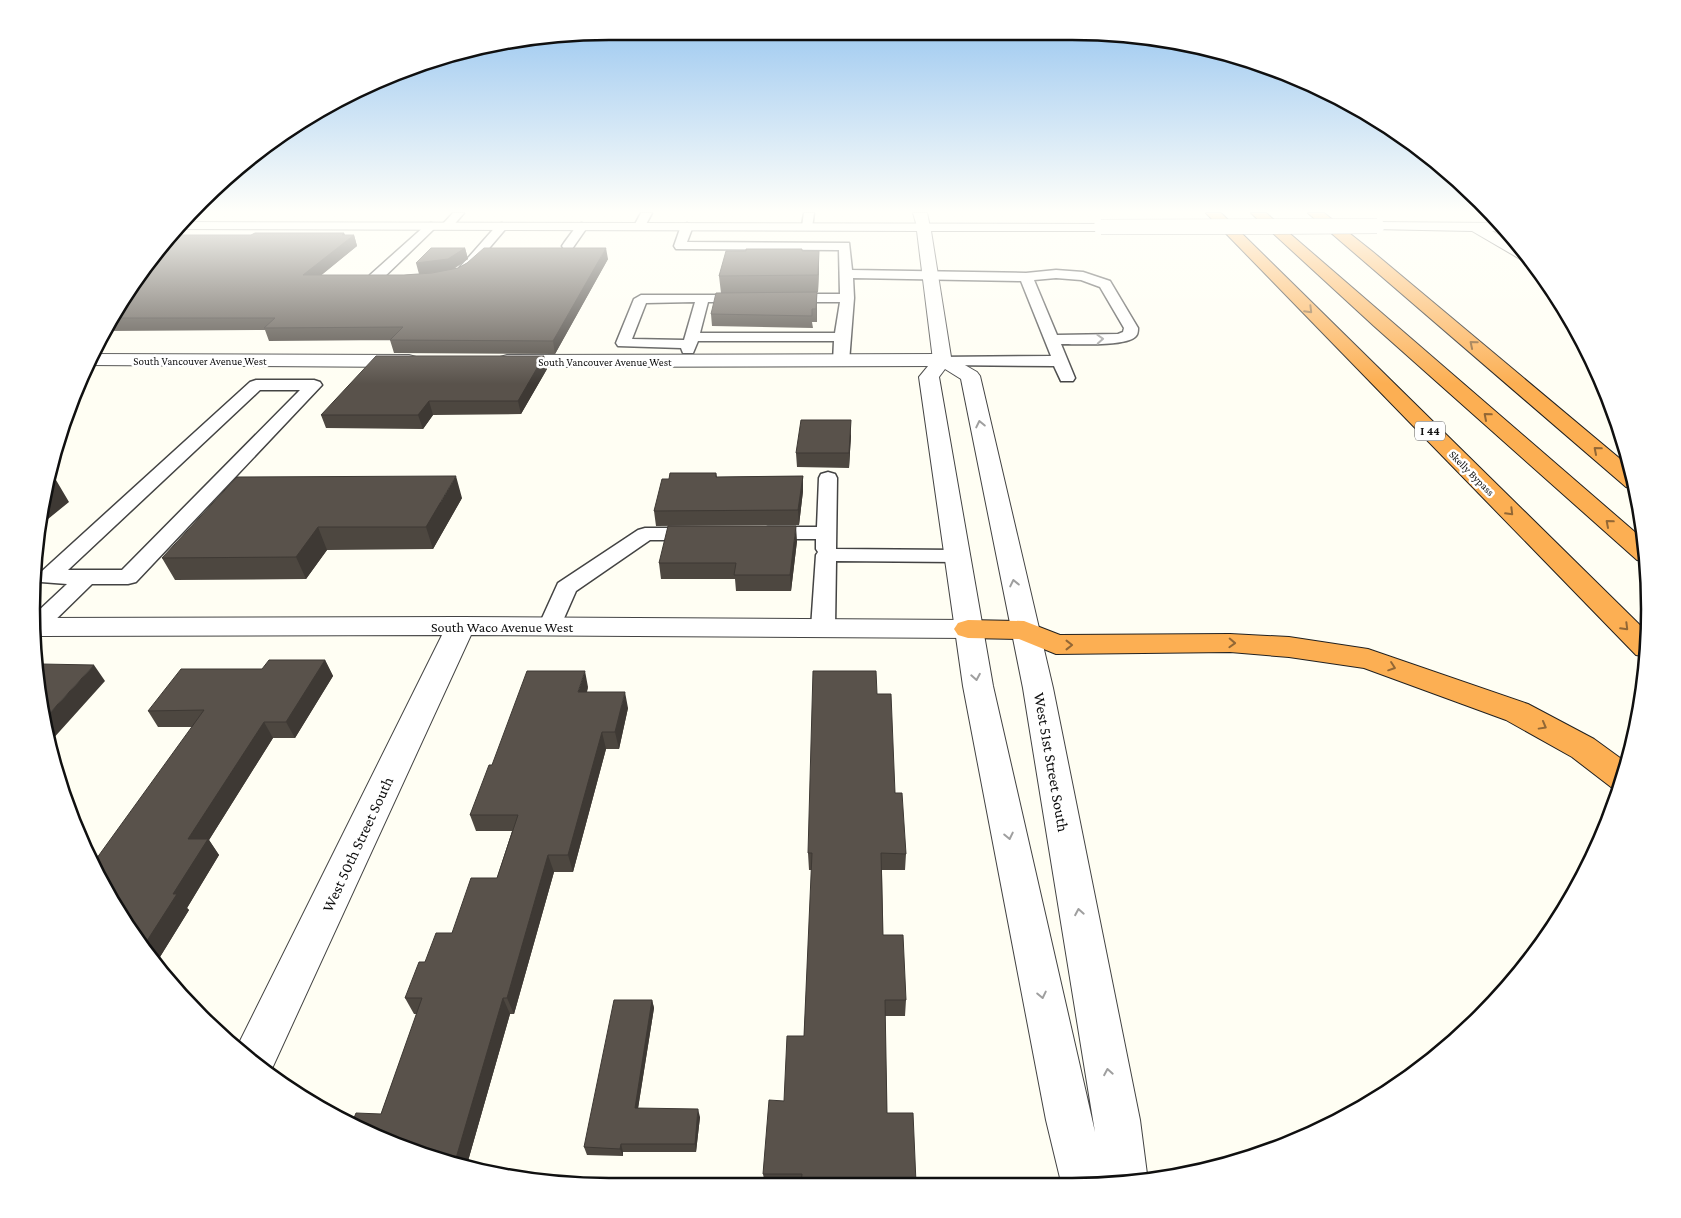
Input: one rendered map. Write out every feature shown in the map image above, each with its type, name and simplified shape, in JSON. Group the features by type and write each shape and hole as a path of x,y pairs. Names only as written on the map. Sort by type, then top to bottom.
{"highway":[{"name":"Skelly Bypass","path":"1270,270 1640,642"},
{"path":"1322,270 1637,547"},
{"path":"1386,270 1625,474"},
{"path":"968,629 1024,630 1056,645 1230,643 1289,647 1368,659 1517,712 1583,748 1617,773"}],"street":[{"path":"929,270 942,360 929,377 968,629 978,686 1041,989 1069,1120 1084,1178"},
{"name":"South Vancouver Avenue West","path":"98,360 426,361"},
{"name":"South Vancouver Avenue West","path":"494,362 841,362 942,360"},
{"name":"West 51st Street South","path":"942,360 970,376 1038,688 1114,1100 1123,1175"},
{"name":"South Waco Avenue West","path":"40,626 968,629"},
{"name":"West 50th Street South","path":"256,1055 460,626"}],"lane":[{"path":"384,270 375,278 395,278"},
{"path":"451,276 464,270"},
{"path":"841,362 846,298 846,270"},
{"path":"846,274 1026,277 1069,274 1096,279 1105,284 1131,328 1130,334 1120,338 1052,340"},
{"path":"1026,277 1067,378"},
{"path":"684,362 703,298"},
{"path":"842,337 623,344 641,299 846,298"},
{"path":"942,360 1060,361"},
{"path":"40,622 86,577 128,577 314,385 256,385 49,577 86,577"},
{"path":"822,628 828,478"},
{"path":"750,534 827,533"},
{"path":"550,627 566,588 645,534 712,534"},
{"path":"826,555 957,556"}],"building":[{"path":"153,270 310,270 303,275 404,275 448,270 594,270 553,341 390,340 403,327 264,328 275,318 120,318"},
{"path":"721,270 818,270 818,275 719,276"},
{"path":"817,292 816,309 812,309 812,316 711,314 716,293"},
{"path":"376,356 544,356 518,401 429,401 418,415 321,415"},
{"path":"801,420 851,420 849,453 796,453"},
{"path":"670,473 716,473 716,477 803,476 798,510 654,511 662,479 669,479"},
{"path":"456,476 426,527 318,527 296,557 162,558 237,477"},
{"path":"668,526 796,526 790,575 734,575 736,563 659,563"},
{"path":"269,660 325,660 286,722 264,722 188,839 208,839 173,894 177,894 147,940 116,894 97,857 204,710 148,711 181,669 262,669"},
{"path":"43,664 94,665 50,713"},
{"path":"527,671 585,671 578,692 625,692 615,732 602,732 568,855 548,855 507,998 503,998 456,1157 391,1135 354,1118 356,1113 381,1114 422,998 405,998 419,962 425,962 436,933 452,933 471,878 497,878 518,815 470,815 489,765 492,765"},
{"path":"813,671 876,671 877,694 891,694 895,793 902,793 906,854 881,853 883,935 903,935 906,1000 885,1000 887,1113 913,1113 916,1178 802,1178 802,1174 763,1174 769,1100 784,1101 787,1036 804,1036 812,853 808,853"},
{"path":"614,1000 652,1000 635,1108 698,1109 695,1144 621,1144 620,1149 584,1147"}]}
